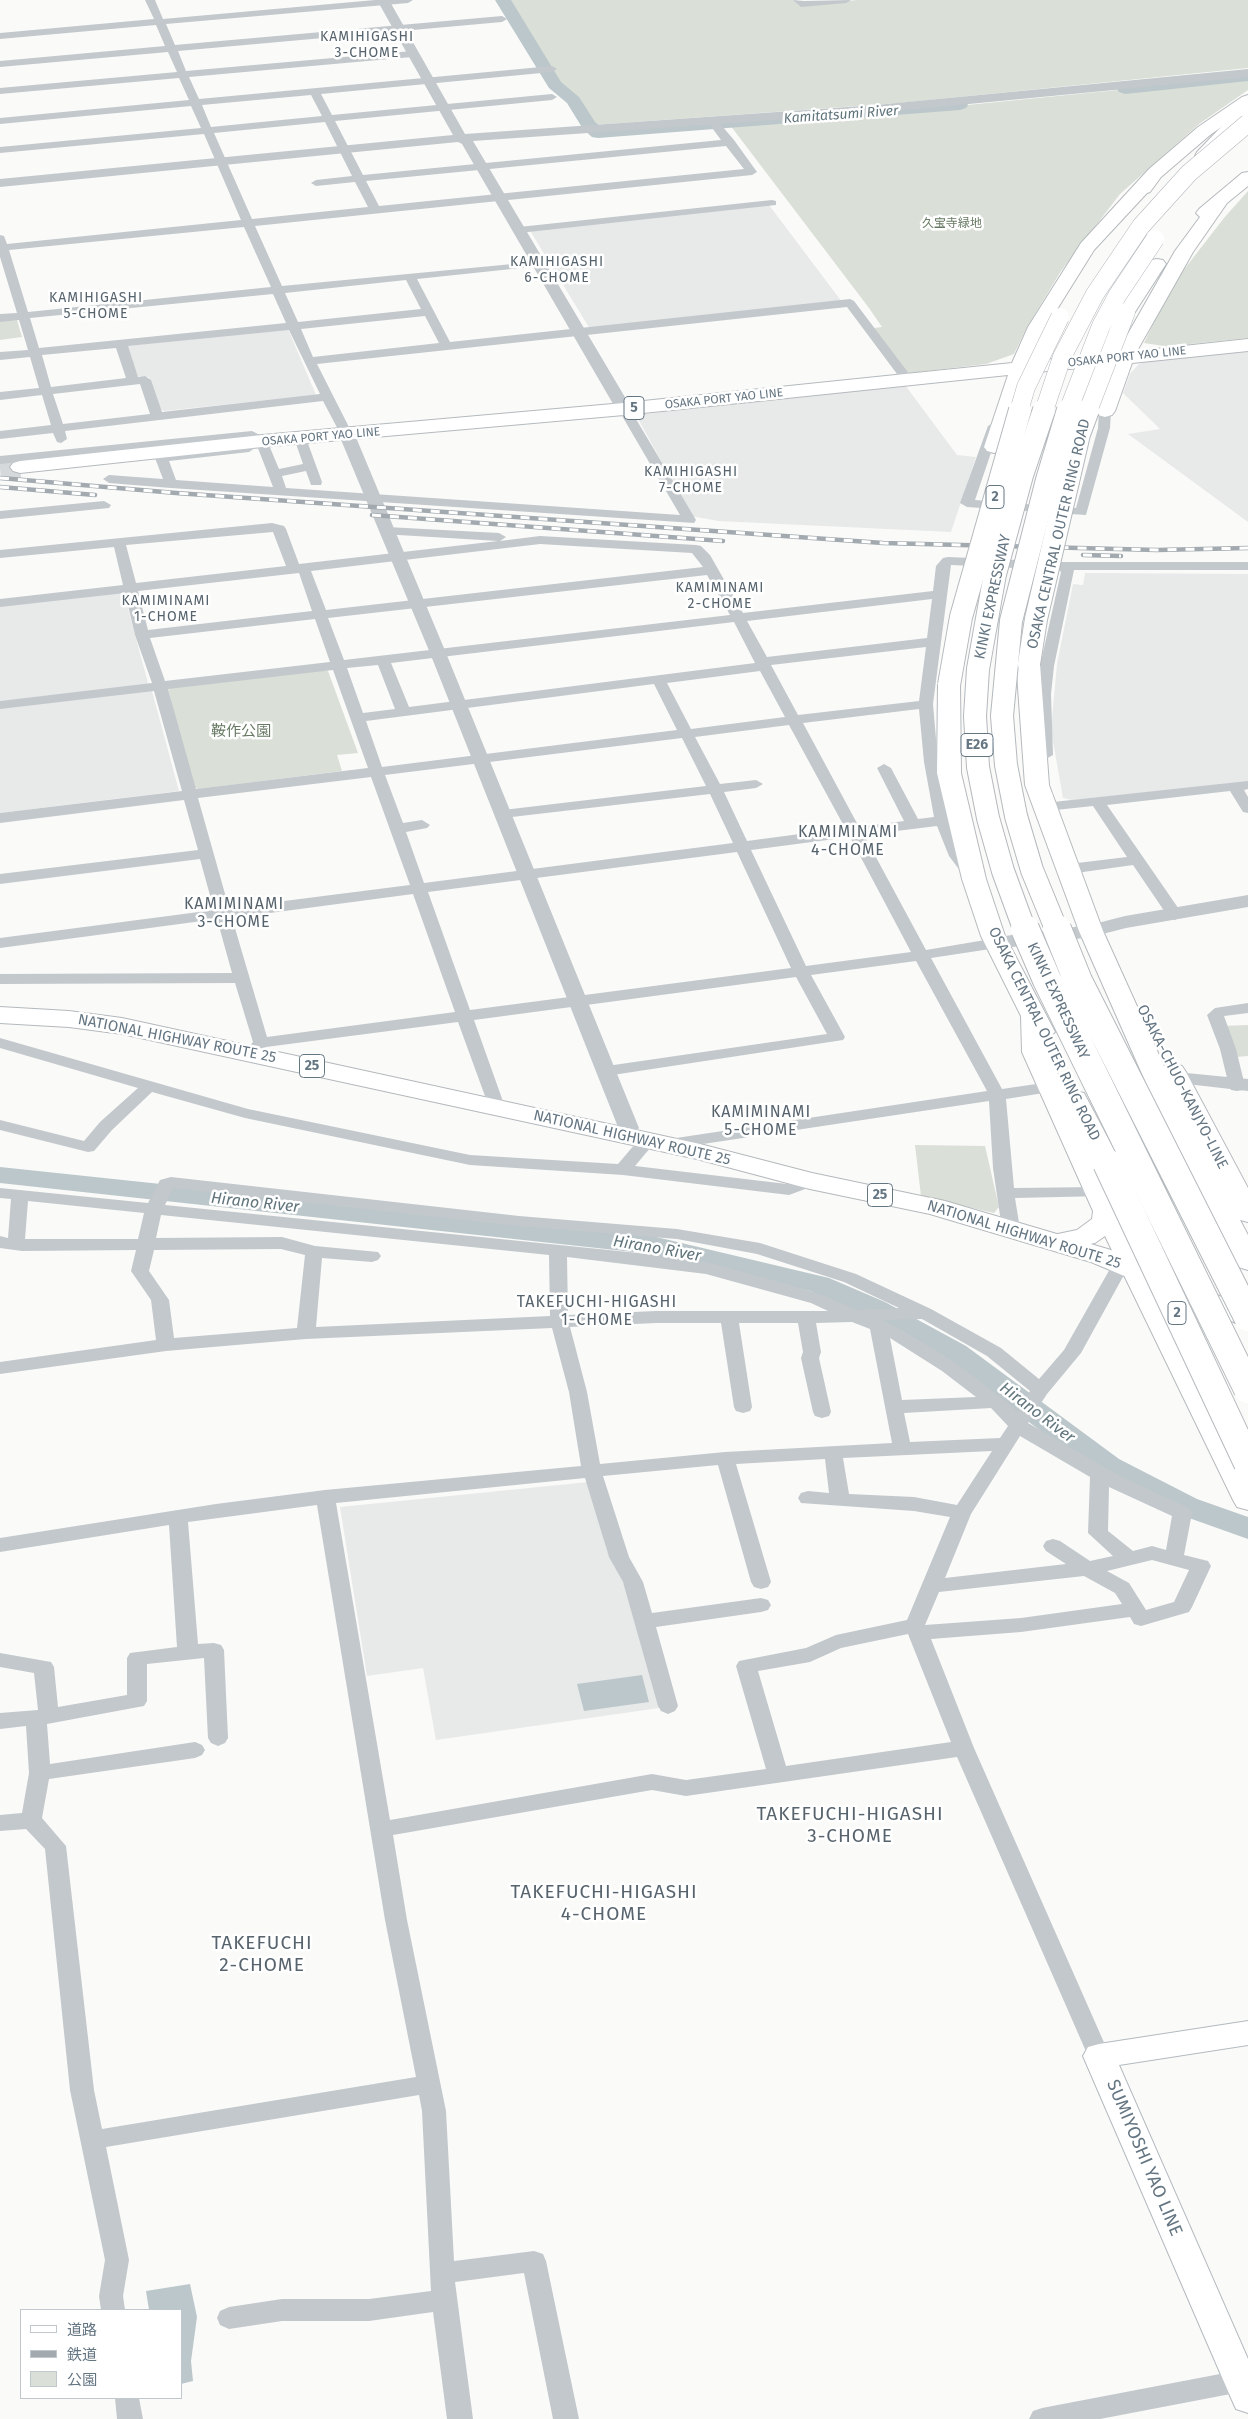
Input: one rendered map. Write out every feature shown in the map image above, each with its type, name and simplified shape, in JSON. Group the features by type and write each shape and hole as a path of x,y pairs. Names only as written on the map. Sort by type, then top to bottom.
{"main road":[{"name":"OSAKA CENTRAL OUTER RING ROAD","path":"1248,100 1204,131 1155,173 1091,265 1060,317 1026,387 961,617 949,684 951,819 997,944 1107,1163 1248,1463"},
{"path":"1190,173 1217,140 1248,109"},
{"name":"KINKI EXPRESSWAY","path":"1248,123 1190,173 1141,226 1116,262 1078,325 1062,358 1022,475 995,574 978,669 975,716 978,767 988,818 1003,871 1023,926 1063,1014 1248,1389"},
{"name":"KINKI EXPRESSWAY","path":"1242,1311 1107,1041 1053,924 1032,870 1016,816 1006,765 1002,716 1008,650 1016,602 1050,470 1072,397 1086,360 1117,296 1161,230 1204,182 1248,143"},
{"name":"2","path":"961,617 960,571 994,447 1020,367 1038,327 1087,247 1155,173"},
{"name":"OSAKA CENTRAL OUTER RING ROAD","path":"1248,177 1191,224 1161,257 1126,312 1079,434 1036,619 1028,674 1037,785 1091,930 1189,1151 1248,1261"},
{"path":"1036,619 1051,604 1067,537 1104,411 1124,357 1184,251 1220,202"},
{"name":"OSAKA PORT YAO LINE","path":"20,467 254,440 347,435 624,409 1248,345"},
{"name":"OSAKA-CHUO-KANJYO-LINE","path":"1108,965 1133,993 1248,1214"},
{"name":"NATIONAL HIGHWAY ROUTE 25","path":"0,1015 69,1019 256,1048 810,1181 935,1207 1058,1242 1242,1311"},
{"path":"1034,1016 1035,1052 1102,1202 1128,1267 1185,1373 1248,1500"},
{"path":"1058,1242 1085,1237 1105,1222 1102,1202"},
{"path":"1185,1373 1195,1363 1186,1344 1185,1334 1188,1326 1202,1314 1242,1311"},
{"path":"1099,2056 1248,2033"},
{"name":"SUMIYOSHI YAO LINE","path":"1099,2056 1244,2390"}],"street":[{"path":"150,0 309,361 347,435 438,653 628,1128 644,1140 1050,1087"},
{"path":"0,36 408,0"},
{"path":"798,0 801,4 846,0"},
{"path":"109,479 690,520 540,263 498,197 468,142 461,138 397,28 384,1"},
{"path":"0,64 397,28 492,26 502,19"},
{"path":"0,91 412,54"},
{"path":"0,121 552,69"},
{"path":"0,183 461,138 876,109 1248,73"},
{"path":"314,91 327,120 375,210"},
{"path":"0,150 444,109 552,97"},
{"path":"66,453 56,428 24,315 1,245 249,224 752,172 712,121"},
{"path":"316,183 730,142"},
{"path":"519,230 772,203"},
{"path":"0,318 540,263"},
{"path":"410,276 446,346"},
{"path":"0,283 14,282"},
{"path":"309,361 850,303 907,379"},
{"path":"0,356 428,312"},
{"path":"121,343 133,381"},
{"path":"0,396 145,380 157,416"},
{"path":"0,434 326,397"},
{"path":"1009,403 996,421 966,503 1081,512 1104,428 1104,411"},
{"path":"242,407 254,440 274,474 281,491"},
{"path":"300,438 316,482"},
{"path":"0,460 66,453 254,440"},
{"path":"170,484 161,458 249,448 254,440"},
{"path":"274,474 310,466"},
{"path":"0,515 104,505"},
{"path":"0,526 21,523"},
{"path":"0,554 272,527 279,529 321,616 340,665 497,1107"},
{"path":"387,531 696,549 703,555 923,955 997,1095 1011,1229"},
{"path":"0,602 397,558 540,540"},
{"path":"119,542 142,635 160,686 223,915 243,978 256,1048 466,1017 923,955 1091,930 1126,922 1248,901"},
{"path":"0,943 951,819 931,762 926,704 932,642 943,566 948,561 1063,566 1248,566"},
{"path":"1063,566 1068,571 1047,666 1044,694 1046,807 1241,785 1248,809"},
{"path":"142,635 712,570"},
{"path":"0,705 939,594"},
{"path":"358,718 932,642"},
{"path":"383,660 402,711"},
{"path":"606,1071 837,1037 802,971 715,789 658,679"},
{"path":"0,818 480,757 926,704"},
{"path":"884,768 913,824"},
{"path":"503,814 756,784"},
{"path":"1098,802 1174,915"},
{"path":"398,828 422,825"},
{"path":"0,879 206,854"},
{"path":"1069,869 1136,860"},
{"path":"1091,930 1128,932 1248,912"},
{"path":"0,979 243,978"},
{"path":"1176,1078 1242,1085 1215,1015 1221,1011 1248,1008"},
{"path":"0,1043 245,1113 470,1160 623,1170 789,1190 810,1181"},
{"path":"0,1125 88,1147 106,1126 149,1086"},
{"path":"623,1170 644,1140"},
{"path":"166,1345 160,1300 140,1271 155,1207 166,1184 171,1182 519,1221 677,1234 760,1249 850,1278 925,1313 994,1352 1040,1390"},
{"path":"0,1193 155,1207 658,1261 707,1268 790,1290 867,1318 896,1334 949,1367 995,1402 1017,1425 1100,1474 1182,1513 1174,1558"},
{"path":"1006,1193 1102,1202"},
{"path":"20,1196 8,1243 282,1244 314,1252 372,1256"},
{"path":"558,1251 559,1320 578,1392 592,1471 619,1557 633,1582 668,1706"},
{"path":"306,1333 314,1252"},
{"path":"1099,2056 964,1748 917,1629 932,1586 962,1513 1040,1390 1072,1353 1128,1267"},
{"path":"0,1368 166,1345 306,1333 559,1320 729,1316 867,1318 925,1313"},
{"path":"729,1316 744,1407"},
{"path":"806,1316 812,1352 810,1358 822,1412"},
{"path":"867,1318 894,1407 902,1448"},
{"path":"894,1407 995,1402"},
{"path":"0,1545 178,1517 325,1497 725,1458 1004,1444"},
{"path":"833,1452 840,1500"},
{"path":"725,1458 761,1582"},
{"path":"1100,1474 1098,1532 1130,1559"},
{"path":"325,1497 396,1920 434,2111 444,2300 460,2419"},
{"path":"808,1498 914,1504 962,1513"},
{"path":"178,1517 188,1653"},
{"path":"932,1586 1087,1569 1152,1553 1201,1566 1182,1607 1141,1618 1122,1588 1087,1569 1053,1546"},
{"path":"644,1621 761,1605"},
{"path":"779,1776 746,1666 810,1655 836,1642 917,1629 1021,1625 1136,1609"},
{"path":"0,1721 42,1717 137,1701 137,1658 214,1650 218,1738"},
{"path":"0,1660 44,1667 40,1773 31,1820"},
{"path":"382,1829 652,1782 686,1788 964,1748"},
{"path":"40,1773 195,1750"},
{"path":"0,1823 31,1820"},
{"path":"31,1820 54,1846 82,2090 117,2260 111,2296 114,2309"},
{"path":"92,2140 428,2084"},
{"path":"442,2273 534,2261 566,2419"},
{"path":"229,2318 282,2310 368,2310 444,2300"},
{"path":"1042,2419 1244,2390"},
{"path":"127,2399 130,2419"}],"shaded area":[{"path":"769,205 842,302 590,329 529,229"},
{"path":"288,329 316,395 164,411 160,409 149,377 137,376 127,346"},
{"path":"1248,350 1248,522 1128,434 1160,429 1123,393 1130,374 1139,364 1155,359"},
{"path":"905,385 957,455 976,457 951,532 718,521 691,516 636,415"},
{"path":"1085,573 1248,574 1248,782 1072,800 1063,798 1051,730 1057,664 1073,584 1083,585"},
{"path":"121,592 124,594 148,683 146,685 0,701 0,605"},
{"path":"146,690 152,691 179,791 0,813 0,707"},
{"path":"589,1482 607,1551 631,1598 659,1700 659,1708 436,1740 423,1668 367,1676 340,1507"},
{"path":"642,1675 649,1702 584,1711 577,1684"},
{"path":"190,2284 197,2317 191,2361 193,2381 182,2384 182,2309 149,2309 146,2291"}],"green space":[{"path":"504,0 794,0 799,5 858,0 1248,0 1248,68 899,103 593,125 576,100 559,84"},
{"name":"久宝寺緑地","path":"1248,77 1248,90 1199,124 1120,194 1061,271 1026,329 1014,354 986,364 910,373 906,372 874,328 882,327 869,308 730,125 907,111"},
{"path":"1248,191 1248,338 1190,344 1177,348 1144,343 1172,285 1224,218"},
{"path":"17,320 22,337 0,340 0,321"},
{"name":"鞍作公園","path":"323,670 328,671 358,753 337,755 342,771 198,789 192,786 168,688"},
{"path":"1248,1025 1248,1056 1236,1057 1223,1026"},
{"path":"915,1145 985,1146 999,1207 994,1213 921,1196"}],"waterway":[{"name":"Kamitatsumi River","path":"503,0 555,85 573,100 589,125 598,133 960,105"},
{"name":"Kamitatsumi River","path":"1125,89 1248,76"},
{"name":"Hirano River","path":"0,1175 652,1245 819,1284 875,1308 956,1353 1108,1466 1186,1506 1248,1528"}],"tunnel":[{"path":"0,469 20,467"}],"railway":[{"path":"0,478 176,493 883,543 1157,550 1248,548"},
{"path":"0,487 95,495"},
{"path":"372,515 723,541"},
{"path":"1083,555 1121,556"}],"district":[{"name":"KAMIHIGASHI 3-CHOME","path":"367,46"},
{"name":"KAMIHIGASHI 6-CHOME","path":"557,270"},
{"name":"KAMIHIGASHI 5-CHOME","path":"96,306"},
{"name":"KAMIHIGASHI 7-CHOME","path":"691,480"},
{"name":"KAMIMINAMI 2-CHOME","path":"720,596"},
{"name":"KAMIMINAMI 1-CHOME","path":"166,610"},
{"name":"KAMIMINAMI 4-CHOME","path":"848,842"},
{"name":"KAMIMINAMI 3-CHOME","path":"234,914"},
{"name":"KAMIMINAMI 5-CHOME","path":"761,1122"},
{"name":"TAKEFUCHI-HIGASHI 1-CHOME","path":"597,1312"},
{"name":"TAKEFUCHI-HIGASHI 3-CHOME","path":"850,1826"},
{"name":"TAKEFUCHI-HIGASHI 4-CHOME","path":"604,1904"},
{"name":"TAKEFUCHI 2-CHOME","path":"262,1955"}]}
